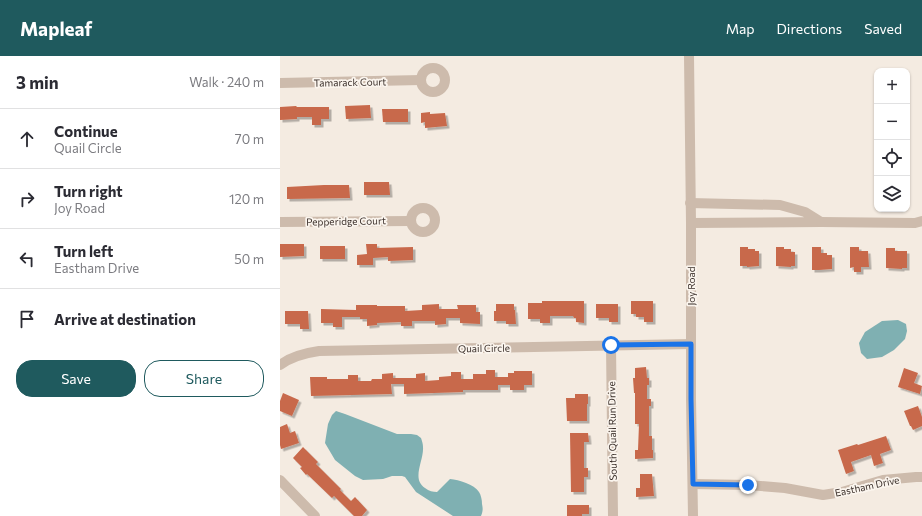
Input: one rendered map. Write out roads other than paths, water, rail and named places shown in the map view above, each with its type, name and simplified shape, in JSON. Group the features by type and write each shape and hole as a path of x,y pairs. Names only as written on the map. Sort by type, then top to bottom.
{"street":[{"name":"Joy Road","path":"688,56 693,516"},
{"name":"Tamarack Court","path":"280,83 421,80"},
{"path":"690,203 780,205 805,212 821,222"},
{"name":"Pepperidge Court","path":"280,222 411,220"},
{"path":"691,223 915,223 922,221"},
{"name":"Quail Circle","path":"280,365 297,355 319,351 691,344"},
{"name":"South Quail Run Drive","path":"611,345 613,516"},
{"name":"Eastham Drive","path":"693,484 778,487 823,495 842,492 883,480 916,476 922,477"},
{"path":"280,480 315,516"}],"water":[{"path":"898,320 906,324 907,331 905,339 894,350 882,357 867,359 861,353 859,343 865,332 882,321"},
{"path":"336,411 397,434 417,435 421,438 423,446 418,475 421,484 432,492 437,492 450,479 462,481 474,487 479,492 482,499 483,509 481,516 453,516 416,492 405,477 402,476 363,480 355,476 335,460 325,443 328,424 332,415"}]}
